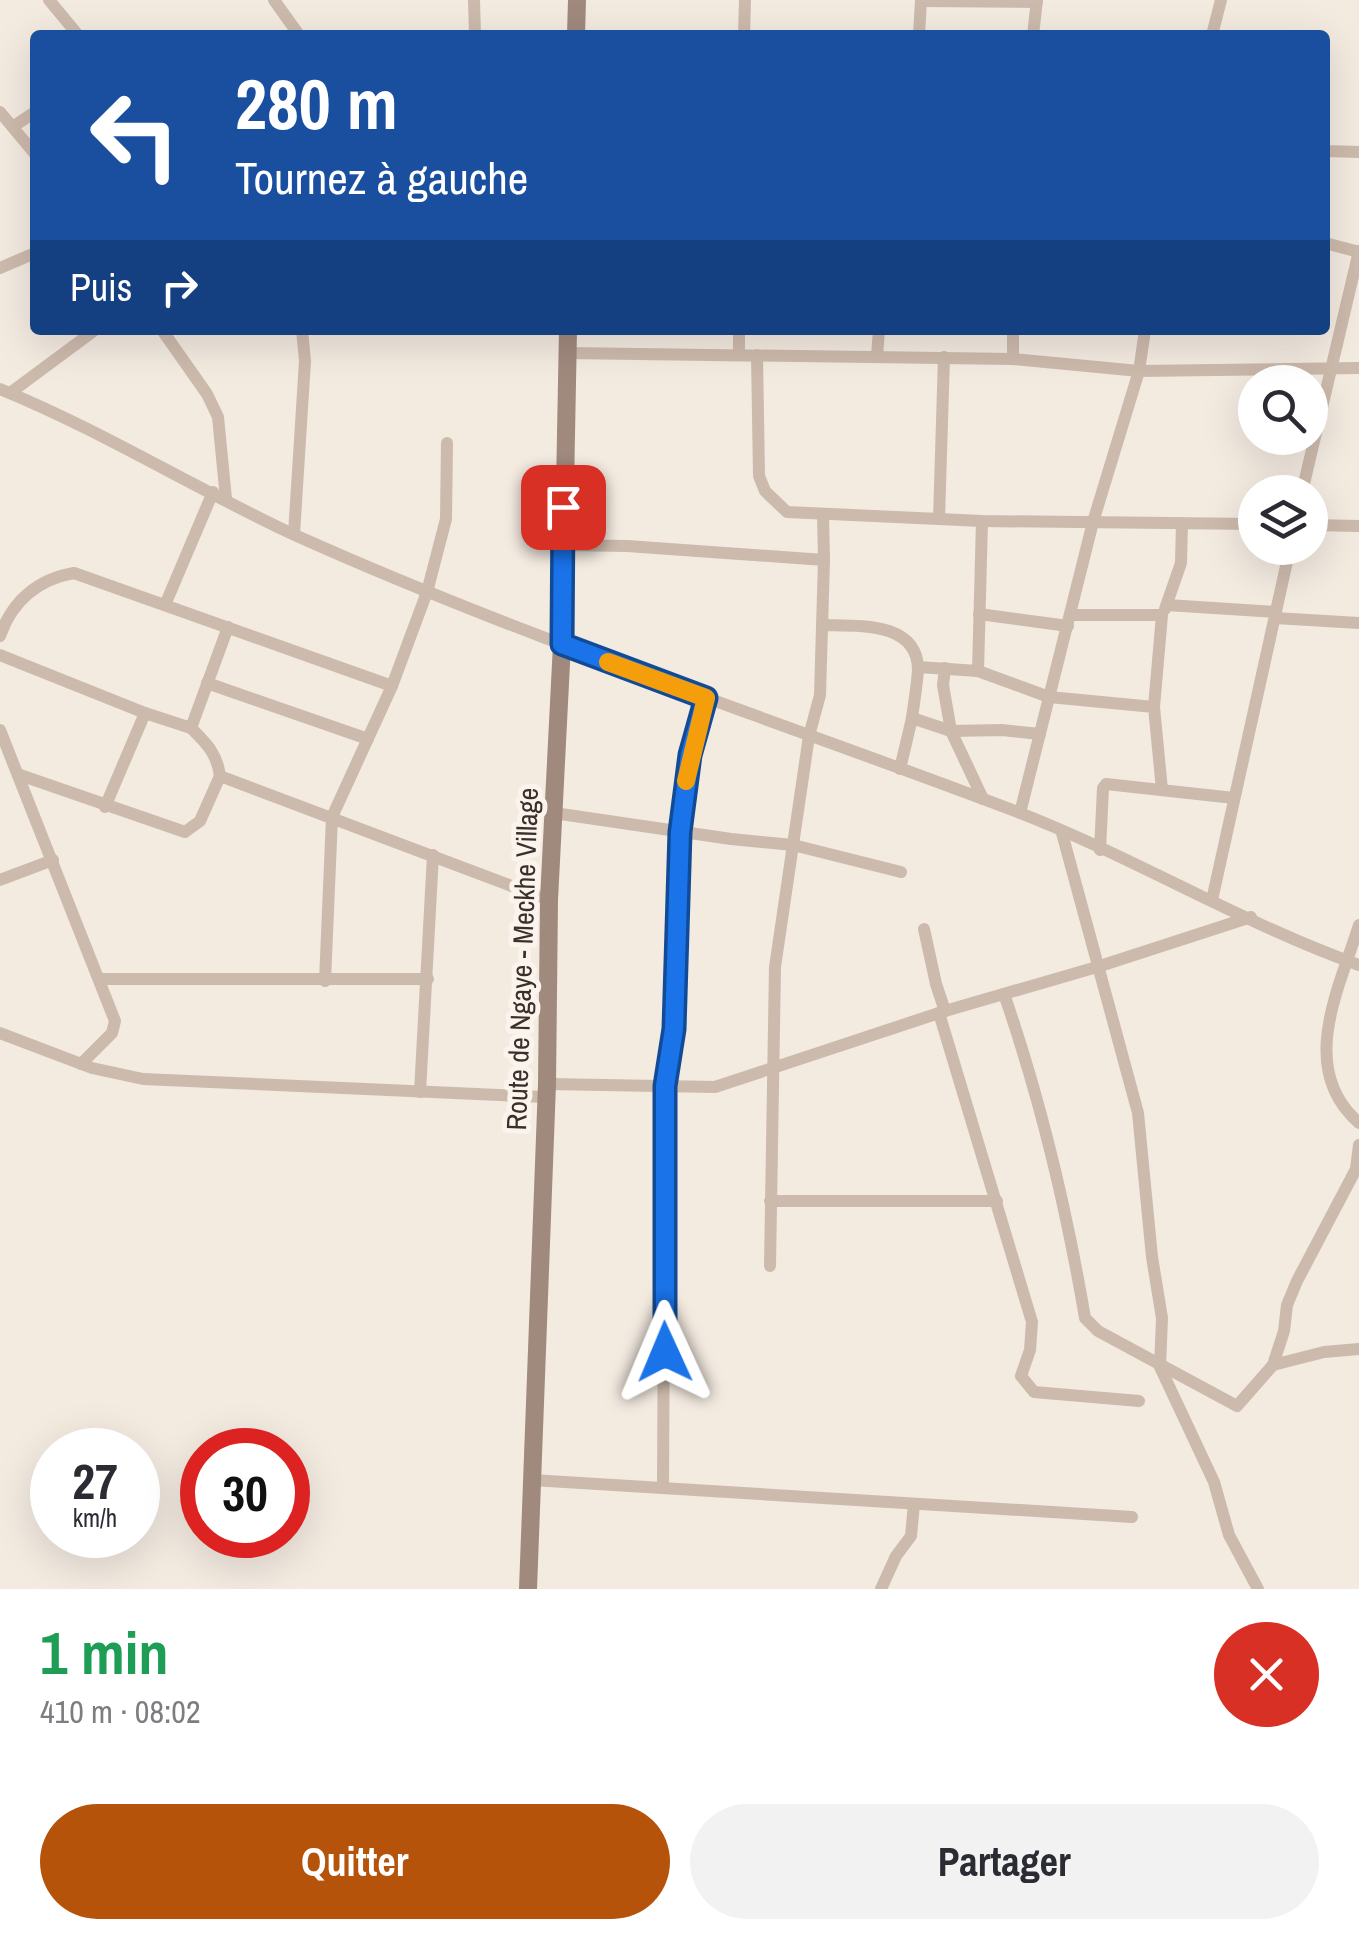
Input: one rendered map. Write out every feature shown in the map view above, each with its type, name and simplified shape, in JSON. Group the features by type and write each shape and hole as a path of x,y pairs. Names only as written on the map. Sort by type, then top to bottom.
{"main road":[{"path":"576,0 576,30"},
{"name":"Route de Ngaye - Meckhe Village","path":"528,1589 549,900 562,644 568,335"}],"street":[{"path":"48,0 74,30"},
{"path":"274,0 295,30"},
{"path":"474,0 476,30"},
{"path":"744,0 744,30"},
{"path":"1213,30 1221,0"},
{"path":"919,30 921,1 1037,1 1034,30"},
{"path":"0,112 30,147"},
{"path":"14,126 30,115"},
{"path":"1330,151 1359,152"},
{"path":"1306,475 1359,252 1330,244"},
{"path":"0,268 30,256"},
{"path":"5,391 87,335"},
{"path":"165,605 219,495 218,417 207,394 166,335"},
{"path":"294,534 305,361 302,335"},
{"path":"739,335 739,355"},
{"path":"877,356 879,335"},
{"path":"1013,359 1014,335"},
{"path":"1020,813 1093,522 1139,371 1144,335"},
{"path":"567,352 1013,359 1139,371 1359,368"},
{"path":"757,355 760,476 765,491 787,512 982,521 1238,524"},
{"path":"939,519 944,358"},
{"path":"5,391 112,439 294,534 427,592 1020,813 1353,963"},
{"path":"324,981 332,817 392,686 427,592 446,519 447,443"},
{"path":"770,1266 775,967 809,736 820,694 823,514"},
{"path":"978,671 982,521"},
{"path":"1162,790 1154,707 1164,610 1181,563 1182,523"},
{"path":"1328,525 1359,526"},
{"path":"562,545 824,560"},
{"path":"1212,900 1286,565"},
{"path":"0,636 19,600 43,582 74,573 392,686"},
{"path":"979,614 1070,620 1164,610 1359,624"},
{"path":"823,625 889,630 913,647 918,667 900,769"},
{"path":"191,728 228,627"},
{"path":"0,655 191,728 211,748 220,776 200,821 186,832 105,807 20,774"},
{"path":"918,667 978,671 1049,697 1154,707"},
{"path":"945,668 951,732 983,800"},
{"path":"207,683 368,740"},
{"path":"663,1488 665,1086 674,1029 680,832 690,755 706,698"},
{"path":"105,807 145,713"},
{"path":"912,718 951,732 1002,730 1040,734"},
{"path":"0,730 116,1021 112,1033 81,1064"},
{"path":"220,776 549,900"},
{"path":"1100,850 1102,788 1106,784 1234,798"},
{"path":"554,813 793,845 901,872"},
{"path":"1062,833 1138,1112 1162,1318 1160,1367 1214,1482 1229,1535 1258,1589"},
{"path":"420,1092 433,855"},
{"path":"0,880 53,860"},
{"path":"0,1033 81,1064 143,1079 420,1092 715,1087 1251,917"},
{"path":"1004,994 1019,1035 1085,1318 1098,1331 1160,1367 1237,1406 1272,1365 1284,1331 1287,1305 1356,1169 1356,1120 1336,1096 1324,1044 1353,963 1358,928"},
{"path":"924,929 942,1012 1032,1322 1030,1350 1020,1376 1034,1392 1139,1400"},
{"path":"100,979 428,979"},
{"path":"770,1201 997,1201"},
{"path":"1272,1365 1324,1352 1359,1349"},
{"path":"532,1480 1132,1518"},
{"path":"880,1589 911,1536 914,1504"}],"slow traffic":[{"path":"608,662 706,698 686,781"}],"route":[{"path":"563,507 562,644 706,698 690,755 680,832 674,1029 665,1086 665,1352"}]}
